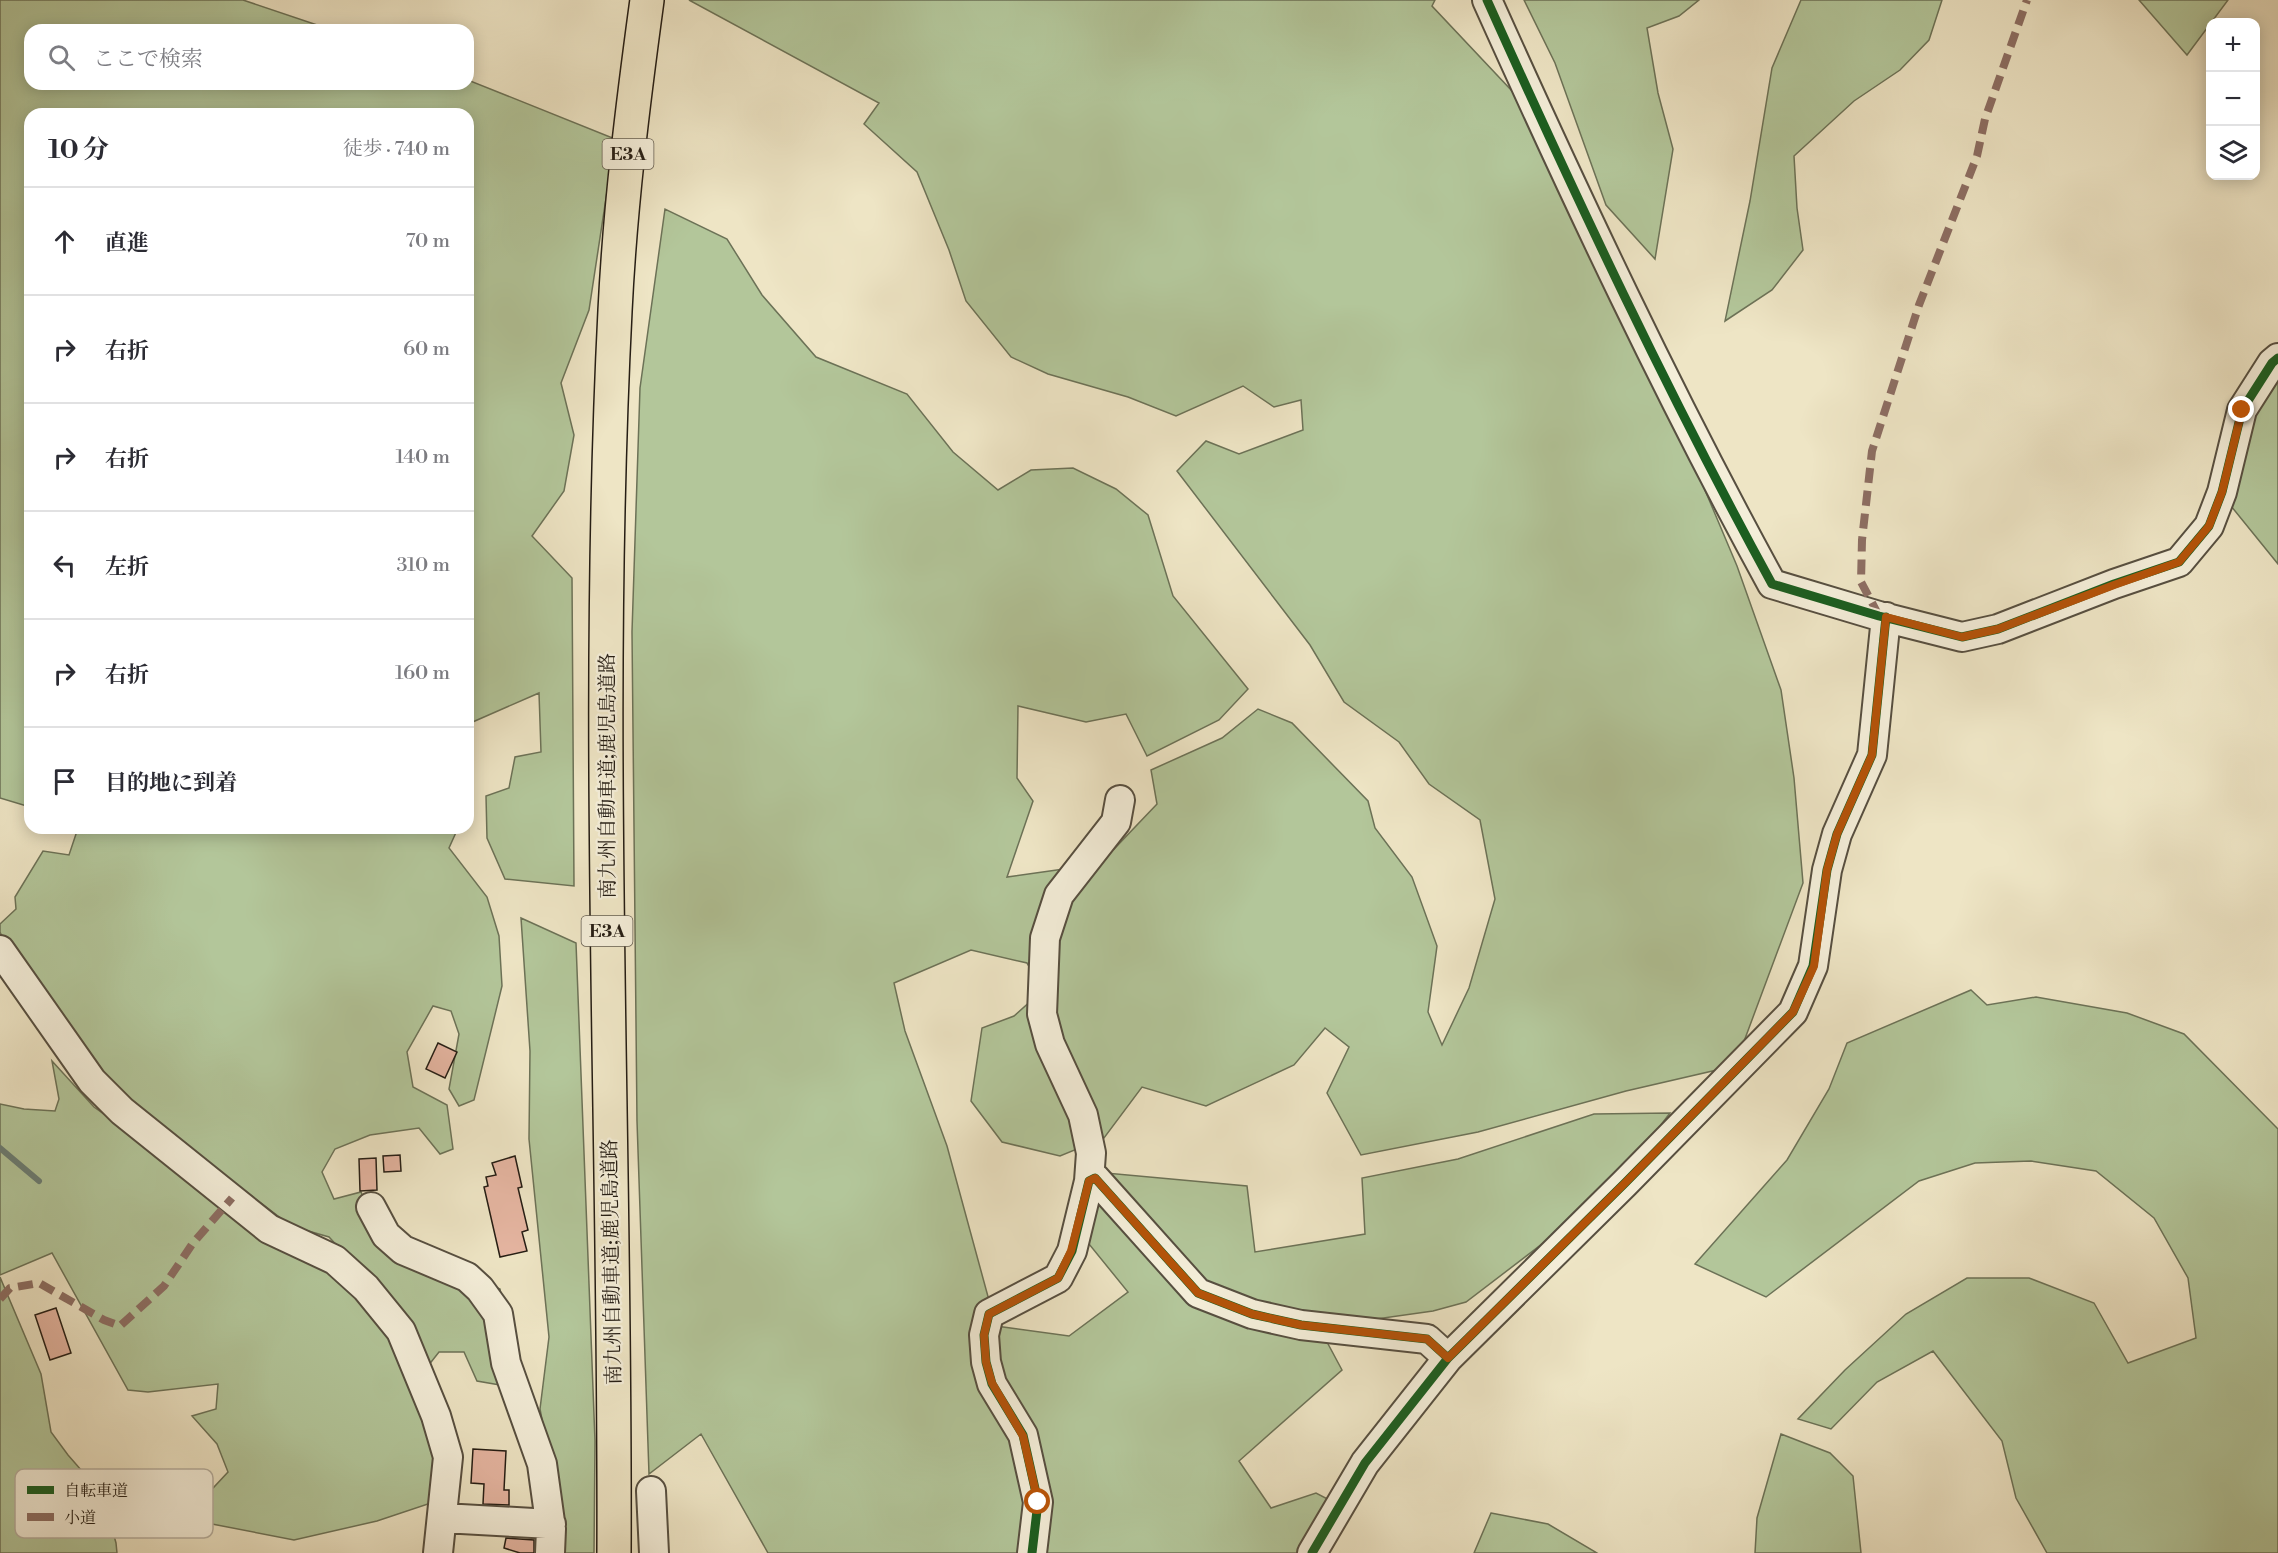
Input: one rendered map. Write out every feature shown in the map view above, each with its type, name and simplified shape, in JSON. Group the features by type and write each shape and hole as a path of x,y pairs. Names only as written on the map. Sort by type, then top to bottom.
{"highway":[{"name":"南九州自動車道;鹿児島道路","path":"614,1553 607,1002 607,648 615,308 623,203 646,0"}],"street":[{"path":"1487,0 1555,150 1665,379 1720,490 1772,584 1962,637 1998,629 2179,562 2209,526 2222,492 2242,410 2272,363 2278,358"},
{"path":"1312,1553 1365,1463 1448,1358 1793,1012 1814,966 1827,870 1837,834 1872,755 1886,617"},
{"path":"1032,1553 1038,1502 1023,1436 992,1383 986,1362 984,1335 989,1314 1058,1278 1071,1251 1089,1181 1091,1154 1083,1115 1050,1044 1042,1014 1045,938 1059,895 1116,822 1120,800"},
{"path":"0,950 92,1081 122,1111 269,1229 335,1260 366,1288 401,1331 435,1416 448,1457 438,1553"},
{"path":"1089,1181 1095,1178 1198,1293 1252,1314 1301,1325 1427,1339 1448,1358"},
{"path":"371,1207 386,1235 403,1250 467,1277 480,1289 498,1314 507,1362 542,1464 551,1524 550,1553"},
{"path":"651,1491 654,1553"},
{"path":"443,1518 551,1524"}],"green space":[{"path":"0,0 243,0 314,24 24,24 24,90 474,90 474,82 615,139 589,310 561,383 574,435 564,491 532,536 572,578 574,886 505,879 487,838 486,796 509,788 515,757 541,752 539,693 474,721 474,108 24,108 24,805 0,798"},
{"path":"689,0 1435,0 1432,6 1512,91 1613,272 1737,566 1781,690 1794,778 1803,883 1743,1044 1721,1069 1626,1091 1478,1132 1361,1155 1327,1093 1349,1047 1325,1028 1294,1065 1206,1106 1142,1087 1104,1138 1060,1156 1002,1142 971,1101 982,1028 1014,1016 1043,990 1027,963 971,950 894,983 905,1031 947,1146 996,1326 1069,1336 1128,1292 1076,1228 1106,1173 1247,1186 1255,1252 1365,1234 1362,1178 1458,1159 1594,1114 1670,1113 1645,1146 1592,1206 1466,1302 1433,1311 1319,1327 1342,1370 1239,1461 1271,1508 1316,1493 1345,1508 1308,1553 768,1553 701,1434 649,1474 637,1121 632,632 640,388 665,209 727,239 762,295 816,357 907,394 953,452 998,490 1031,470 1073,468 1116,489 1148,515 1173,596 1248,689 1219,720 1147,756 1126,714 1086,722 1018,706 1017,778 1033,801 1007,877 1071,868 1114,849 1157,804 1151,770 1222,738 1258,709 1292,723 1368,801 1375,828 1412,877 1437,946 1428,1012 1442,1045 1469,988 1495,899 1480,820 1429,784 1399,742 1344,702 1310,645 1177,471 1206,441 1239,454 1303,430 1301,400 1274,407 1243,386 1176,416 1128,397 1048,374 1011,357 966,301 949,250 917,172 864,124 879,103"},
{"path":"1524,0 1699,0 1679,16 1647,28 1658,93 1673,149 1655,259 1606,205 1555,63"},
{"path":"1801,0 1942,0 1929,40 1900,70 1854,101 1794,156 1797,208 1803,250 1772,290 1725,321 1750,201 1772,68"},
{"path":"2139,0 2228,0 2215,18 2206,18 2206,30 2187,55"},
{"path":"2278,380 2278,564 2231,506 2241,445 2261,400"},
{"path":"76,834 455,834 449,848 487,897 499,936 502,986 474,1100 459,1106 449,1089 459,1034 451,1011 433,1006 407,1052 413,1087 447,1105 453,1149 440,1154 419,1128 370,1135 335,1149 322,1172 334,1199 361,1192 379,1236 500,1289 517,1388 477,1381 464,1352 439,1352 428,1366 374,1286 329,1237 291,1226 149,1117 101,1069 53,1041 0,932 0,924 16,909 15,897 43,851 69,855"},
{"path":"521,918 576,943 595,1441 594,1553 562,1553 552,1472 540,1409 549,1337 529,1139 530,1051"},
{"path":"1971,990 1987,1005 2036,997 2127,1013 2184,1034 2278,1129 2278,1553 2047,1553 2016,1498 2002,1441 1933,1351 1877,1382 1831,1429 1798,1419 1845,1370 1906,1314 1967,1278 2029,1278 2094,1303 2128,1363 2196,1338 2188,1278 2154,1218 2096,1171 2031,1161 1975,1163 1919,1181 1766,1297 1695,1264 1787,1160 1829,1089 1847,1043"},
{"path":"52,1061 94,1107 233,1206 300,1242 383,1315 431,1403 433,1459 431,1503 377,1521 294,1540 213,1524 213,1488 228,1472 217,1444 192,1416 216,1409 218,1384 148,1392 128,1390 52,1253 0,1275 0,1104 24,1109 55,1111 59,1099"},
{"path":"0,1277 41,1374 51,1432 80,1469 15,1469 15,1538 115,1538 117,1553 0,1553"},
{"path":"1781,1434 1830,1453 1853,1476 1861,1553 1755,1553 1757,1518"},
{"path":"1491,1513 1548,1524 1597,1553 1474,1553"}],"building":[{"path":"438,1043 457,1052 445,1078 426,1069"},
{"path":"400,1155 401,1171 384,1172 383,1156"},
{"path":"515,1156 522,1187 518,1188 528,1230 522,1232 527,1251 500,1257 484,1187 488,1186 486,1177 496,1175 492,1163"},
{"path":"376,1158 377,1190 360,1191 359,1159"},
{"path":"56,1308 71,1353 50,1360 35,1315"},
{"path":"473,1449 506,1451 504,1490 509,1490 509,1505 483,1504 484,1484 471,1483"},
{"path":"506,1538 534,1540 534,1553 520,1553 504,1548"}],"waterway":[{"path":"0,1148 39,1181"}],"marked path":[{"path":"1879,616 1861,582 1862,540 1872,451 1919,305 1977,156 1985,119 2027,0"},
{"path":"0,1299 10,1288 39,1283 104,1320 120,1326 164,1286 193,1243 232,1198"}],"cycle path":[{"path":"1487,0 1624,295 1696,440 1772,584 1879,616 1962,637 1998,629 2114,584 2179,562 2209,526 2222,492 2242,410 2272,363 2278,358"},
{"path":"1312,1553 1365,1463 1448,1358 1793,1012 1813,966 1827,870 1837,834 1872,755 1886,617"},
{"path":"1032,1553 1038,1502 1023,1435 992,1384 986,1362 984,1335 989,1314 1058,1278 1072,1251 1089,1181 1095,1178 1198,1293 1252,1314 1301,1325 1427,1339 1448,1358"}],"route":[{"path":"1038,1502 1023,1436 992,1383 986,1362 984,1335 989,1314 1058,1278 1071,1251 1089,1181 1095,1178 1198,1293 1252,1314 1301,1325 1427,1339 1448,1358 1793,1012 1814,966 1827,870 1837,834 1872,755 1886,617 1962,637 1998,629 2179,562 2209,526 2222,492 2242,410"}]}
